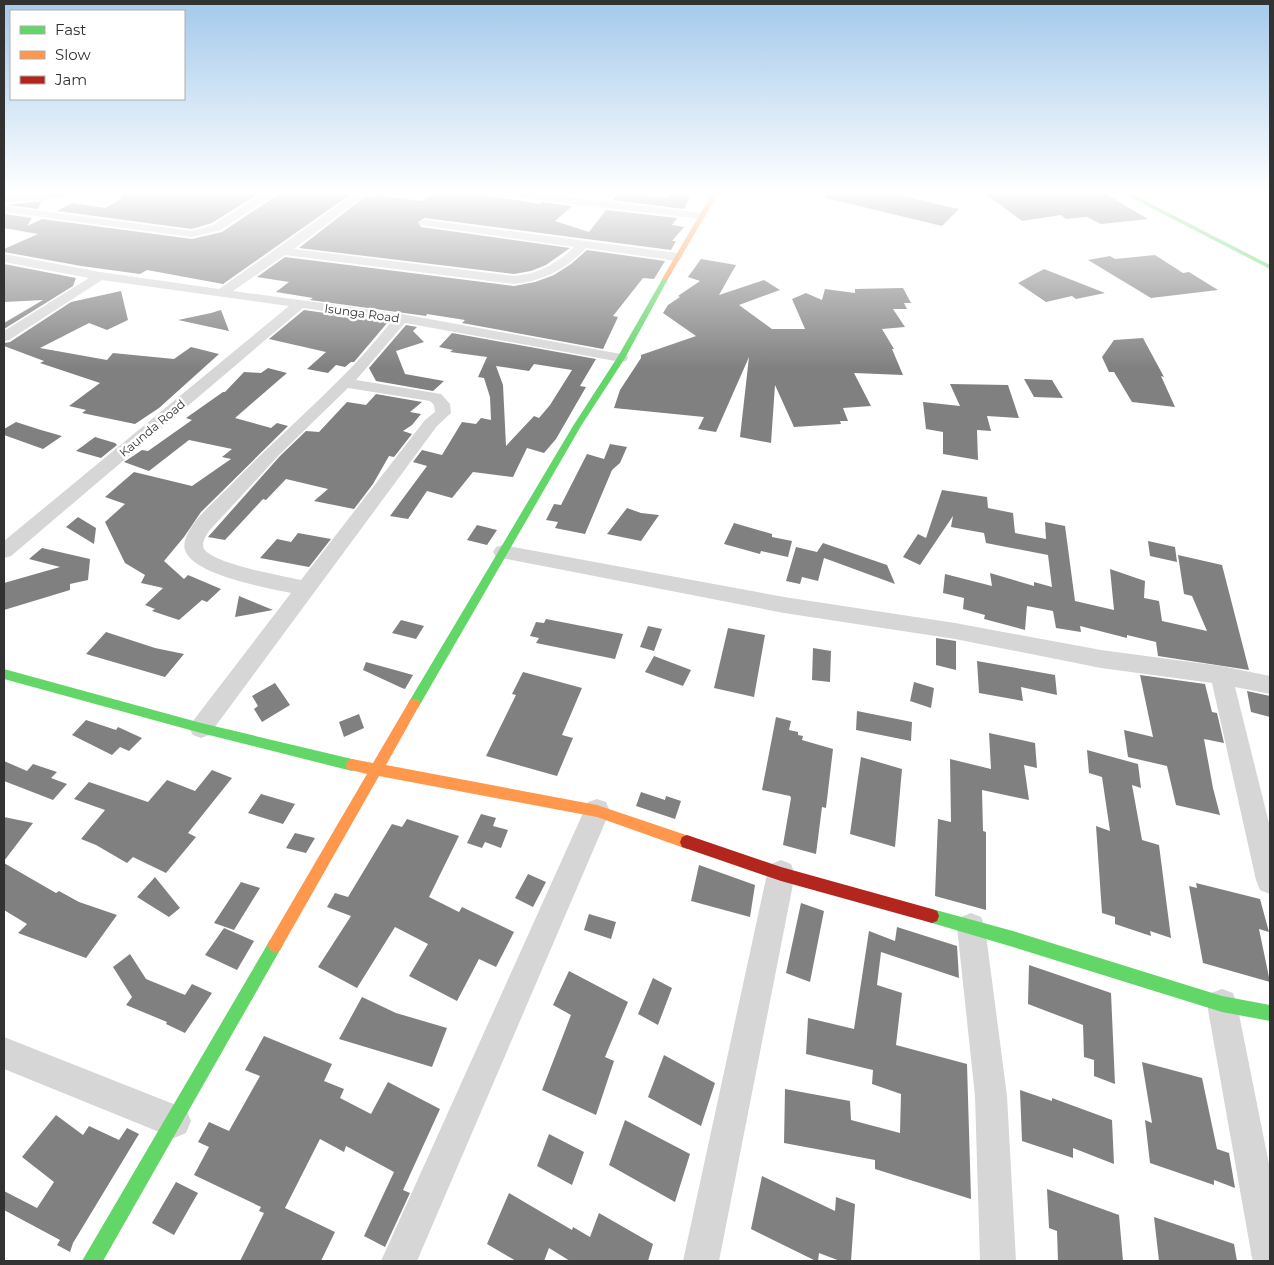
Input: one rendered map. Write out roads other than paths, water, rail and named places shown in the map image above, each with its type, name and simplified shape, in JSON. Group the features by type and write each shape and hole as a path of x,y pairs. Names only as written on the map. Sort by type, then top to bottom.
{"main road":[{"path":"92,1261 374,771 577,426 622,358 681,251"},
{"path":"1239,251 1270,267"},
{"path":"4,674 201,728 374,771 596,811 781,874 971,927 1222,1004 1270,1013"}],"street":[{"path":"221,293 283,252 514,280 528,280 557,269 576,251"},
{"path":"634,251 677,257"},
{"name":"Isunga Road","path":"4,258 100,276 402,318 622,358"},
{"path":"4,337 100,276"},
{"name":"Kaunda Road","path":"4,552 300,304"},
{"path":"307,589 224,568 204,561 195,551 194,541 202,526 272,451 345,383 402,318"},
{"path":"201,728 431,423 443,413 442,404 434,396 345,383"},
{"path":"503,552 784,606 955,631 1100,659 1221,675 1270,685"},
{"path":"1221,675 1270,880"},
{"path":"399,1261 537,951 596,811"},
{"path":"702,1261 781,874"},
{"path":"971,927 991,1096 998,1261"},
{"path":"1222,1004 1270,1258"},
{"path":"4,1054 174,1121"}]}
